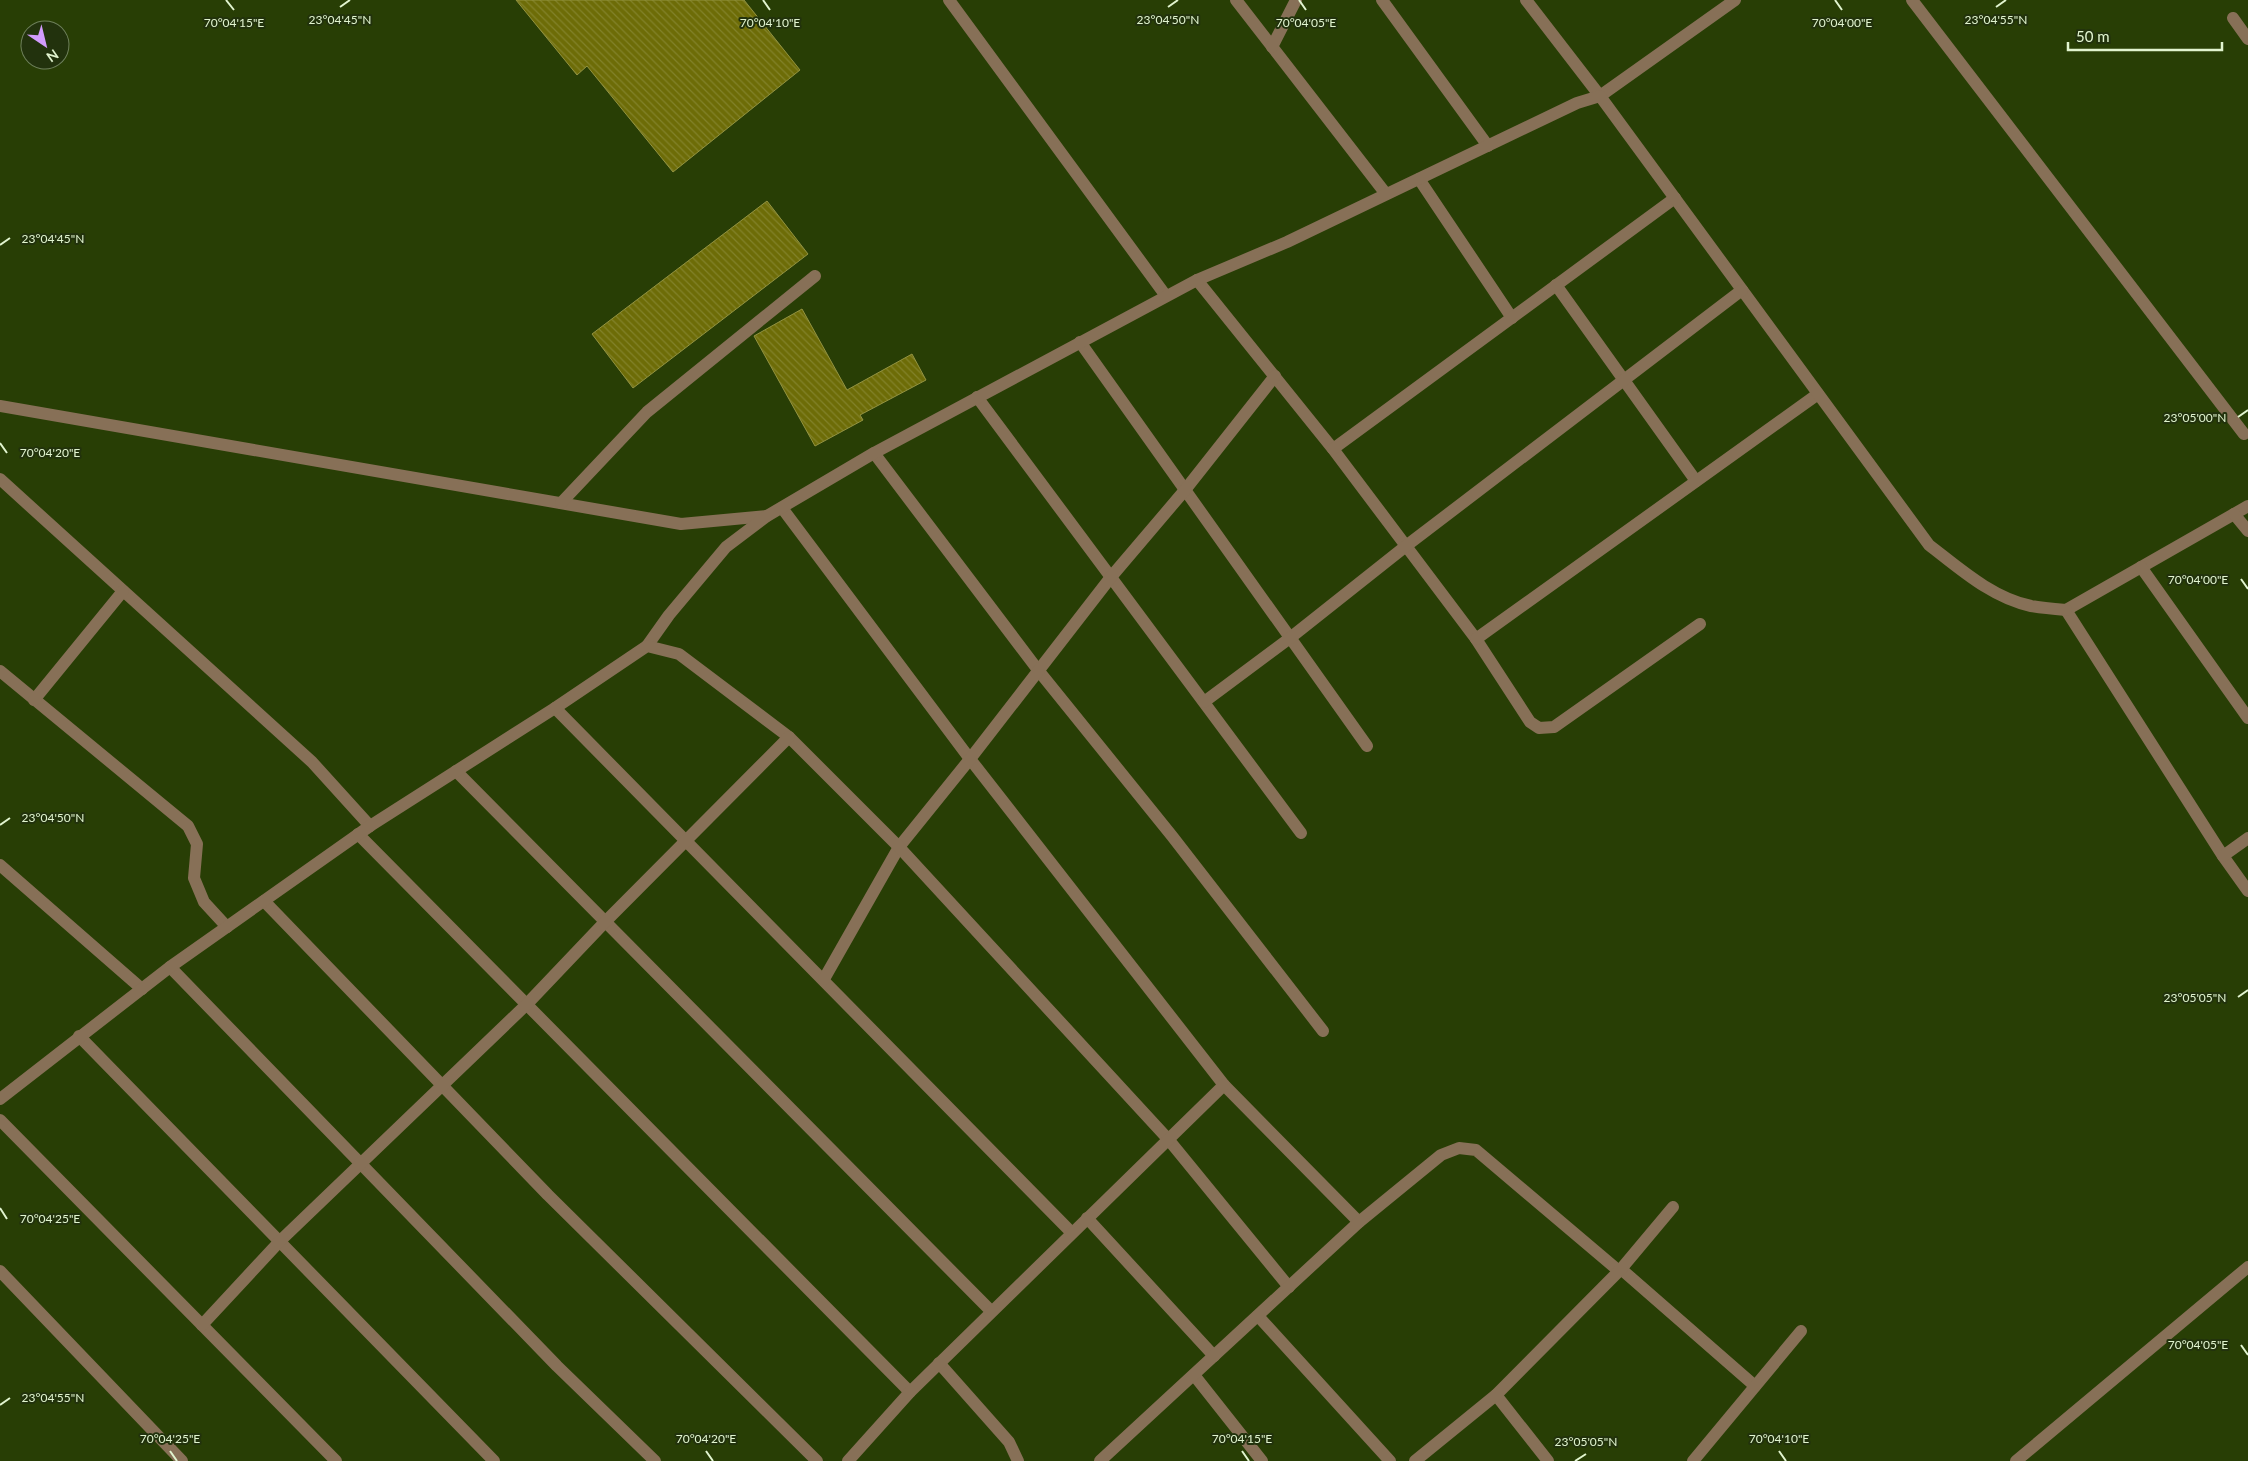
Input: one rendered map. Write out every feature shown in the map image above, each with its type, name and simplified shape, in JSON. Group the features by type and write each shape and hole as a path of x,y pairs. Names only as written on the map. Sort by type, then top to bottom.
{"street":[{"path":"949,0 1166,296"},
{"path":"1236,0 1386,194"},
{"path":"1272,47 1296,0"},
{"path":"1382,0 1488,146"},
{"path":"1526,0 1600,96 1929,545 1974,580 2000,594 2030,606 2066,610 2248,506"},
{"path":"0,1099 170,967 358,834 555,708 647,646 669,614 726,547 767,516 977,397 1197,280 1287,242 1576,103 1600,96 1735,0"},
{"path":"1912,0 2244,434"},
{"path":"2233,18 2248,38"},
{"path":"1419,179 1512,318"},
{"path":"1333,449 1675,198"},
{"path":"561,503 647,412 815,276"},
{"path":"1197,280 1333,449 1476,640 1530,722 1538,728 1554,727 1700,624"},
{"path":"1556,285 1696,481"},
{"path":"1204,702 1742,290"},
{"path":"1080,342 1367,746"},
{"path":"824,980 900,847 1111,576 1185,490 1274,376"},
{"path":"1476,640 1818,394"},
{"path":"977,397 1301,833"},
{"path":"0,406 681,524 767,516"},
{"path":"874,454 1038,670 1166,829 1323,1031"},
{"path":"0,479 312,762 370,826"},
{"path":"782,508 970,759 1224,1085 1359,1222"},
{"path":"2234,514 2248,531"},
{"path":"2141,567 2248,718"},
{"path":"34,700 123,590"},
{"path":"2066,610 2223,856 2248,891"},
{"path":"647,646 679,654 789,737 900,847 1168,1139 1289,1287"},
{"path":"0,670 188,826 197,844 194,878 204,902 227,927"},
{"path":"555,708 1072,1233"},
{"path":"202,1325 280,1242 362,1165 526,1004 789,737"},
{"path":"456,771 990,1311"},
{"path":"358,834 910,1392"},
{"path":"2223,856 2248,838"},
{"path":"0,865 142,989"},
{"path":"264,901 548,1195 817,1461"},
{"path":"170,967 557,1366 655,1461"},
{"path":"79,1036 494,1461"},
{"path":"848,1461 910,1392 990,1311 1224,1085"},
{"path":"0,1120 336,1461"},
{"path":"1106,1459 1359,1222 1441,1155 1460,1148 1476,1150 1755,1386"},
{"path":"1416,1461 1496,1395 1620,1270 1673,1207"},
{"path":"1087,1218 1214,1356"},
{"path":"2016,1461 2248,1267"},
{"path":"0,1271 182,1461"},
{"path":"1258,1316 1390,1461"},
{"path":"1693,1461 1801,1331"},
{"path":"939,1363 1009,1442 1018,1461"},
{"path":"1194,1375 1262,1461"},
{"path":"1496,1395 1548,1461"}],"building":[{"path":"516,0 744,0 800,70 673,172 587,66 577,75"},
{"path":"767,201 808,254 633,388 592,334"},
{"path":"802,309 847,390 912,354 926,380 860,415 863,420 815,446 754,336"}]}
